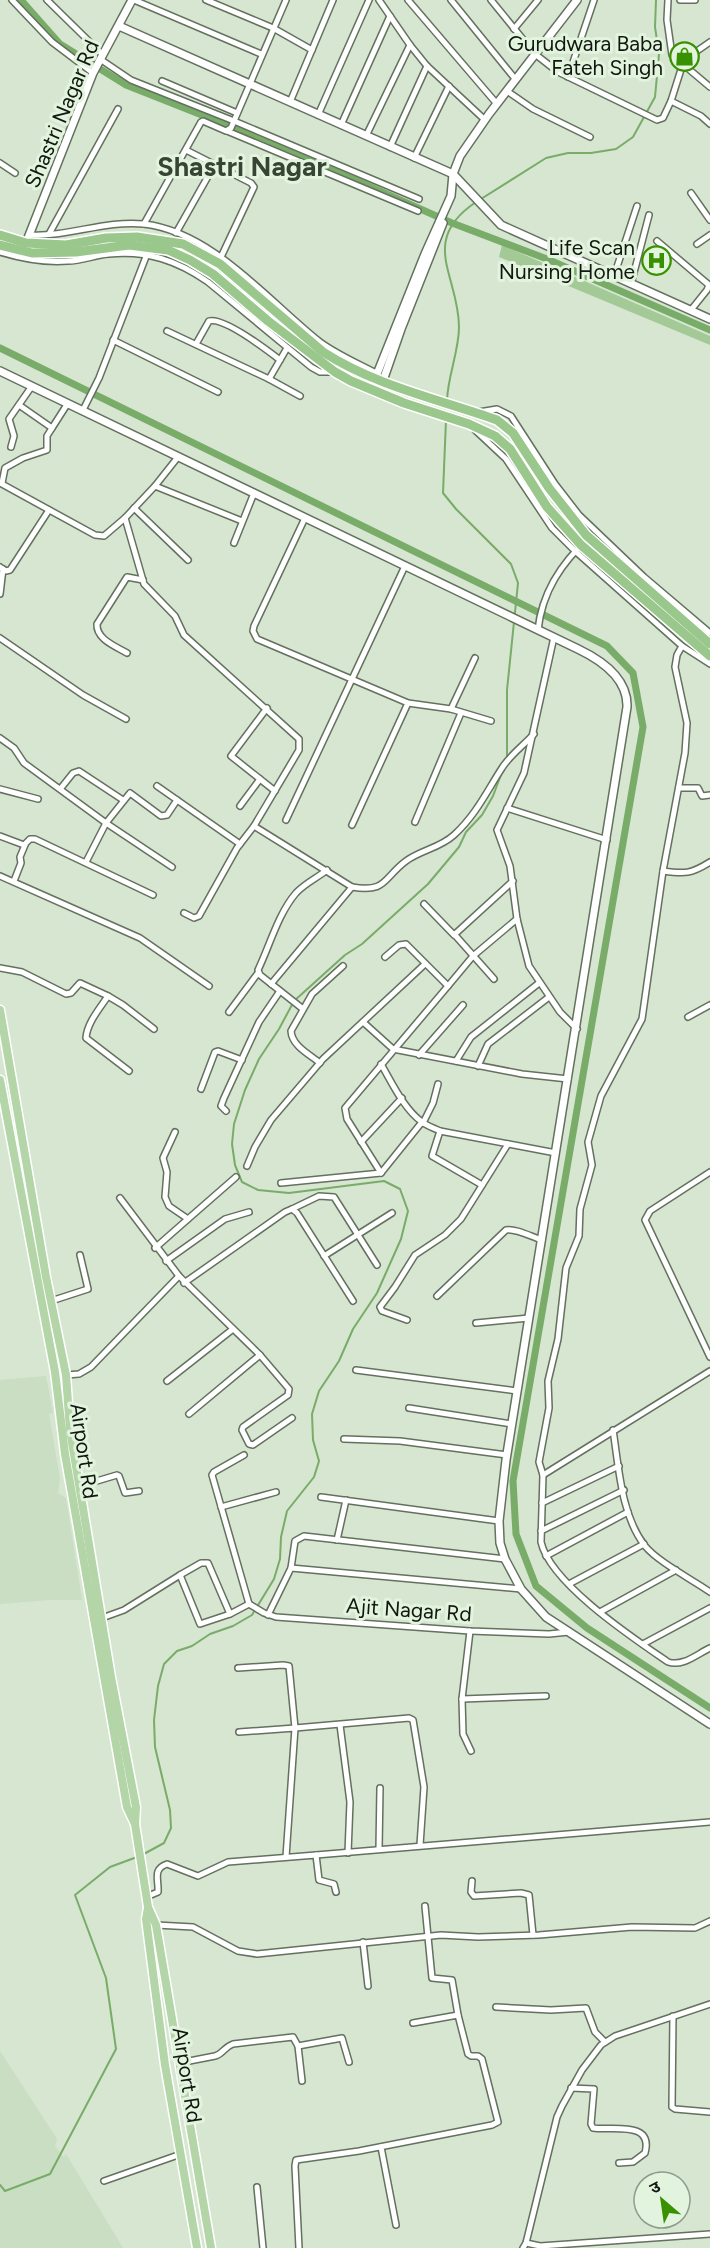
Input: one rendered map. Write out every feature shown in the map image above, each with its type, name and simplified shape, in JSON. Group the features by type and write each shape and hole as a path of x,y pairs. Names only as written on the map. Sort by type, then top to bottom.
{"highway":[{"path":"0,235 66,245 106,238 137,237 183,244 220,264 324,352 356,371 497,420 513,433 549,488 592,535 710,644"},
{"path":"0,245 32,253 76,252 129,245 168,250 213,274 268,321 335,372 375,391 469,424 503,441 547,507 578,548 710,656"}],"main road":[{"path":"0,1010 66,1375 70,1430 111,1677 136,1807 136,1828 146,1897 156,1925 211,2248"},
{"name":"Airport Rd","path":"0,1080 55,1372 65,1454 90,1610 127,1808 136,1828"},
{"name":"Airport Rd","path":"148,1907 146,1919 165,2065 197,2248"}],"street":[{"path":"12,0 52,42 418,211"},
{"path":"47,0 97,64"},
{"path":"133,0 261,54"},
{"name":"Shastri Nagar Rd","path":"28,239 97,64 133,0"},
{"path":"206,0 273,28 312,50"},
{"path":"231,126 284,0"},
{"path":"290,102 333,0"},
{"path":"318,115 369,0"},
{"path":"379,0 427,66 485,120"},
{"path":"408,0 497,104"},
{"path":"451,0 516,80"},
{"path":"514,29 538,0"},
{"path":"375,391 378,378 447,208 453,174 460,156 577,0"},
{"path":"568,77 594,0"},
{"path":"668,0 667,20 672,55 676,61 684,63 710,87"},
{"path":"680,0 694,0"},
{"path":"495,1 514,29 536,54 558,72 654,119 663,118 686,57 710,42"},
{"path":"341,125 390,16"},
{"path":"119,26 453,174 495,221 507,228 710,319"},
{"path":"366,136 410,45"},
{"path":"390,147 427,66"},
{"path":"162,81 237,113"},
{"path":"414,158 449,86"},
{"path":"507,91 533,109 590,137"},
{"path":"671,101 701,116 710,124"},
{"path":"49,234 118,109"},
{"path":"144,224 203,121 231,126 419,199"},
{"path":"186,150 254,187 221,257"},
{"path":"0,163 15,173"},
{"path":"176,233 214,165"},
{"path":"691,194 710,220"},
{"path":"614,276 637,206"},
{"path":"631,284 649,215"},
{"path":"28,239 94,227 144,224 176,233 221,257 318,340 378,378"},
{"path":"697,244 710,235"},
{"path":"657,241 709,285 691,310"},
{"path":"0,252 41,262 70,261 109,254 147,254 174,261 193,272 286,348 320,372 335,372"},
{"path":"83,410 96,384 147,254"},
{"path":"196,344 209,321 215,320 238,332 280,360"},
{"path":"167,331 300,396"},
{"path":"113,340 218,392"},
{"path":"269,379 286,348"},
{"path":"0,371 536,627 586,653 608,668 620,681 627,698 608,840 507,1455 499,1521 500,1543 505,1559 521,1589 546,1617 710,1724"},
{"path":"11,447 14,433 9,419 32,386"},
{"path":"68,403 47,436 47,450 23,458 5,468 1,483 13,492 101,537 125,518 178,457"},
{"path":"19,405 52,428"},
{"path":"155,486 242,521"},
{"path":"234,543 254,493"},
{"path":"134,508 188,560"},
{"path":"0,594 2,568 10,570 50,510"},
{"path":"125,518 143,580 153,594 175,616 189,640 296,734 300,746 199,916 194,918 184,913"},
{"path":"305,518 256,621 253,632 257,639 408,703 451,709 491,722"},
{"path":"536,627 554,577 592,535 710,633"},
{"path":"578,548 682,646 710,664"},
{"path":"286,820 405,566"},
{"path":"127,653 101,637 96,628 126,578 130,576 143,580"},
{"path":"554,637 524,773 497,830 510,866 517,919 525,956 549,998 577,1029"},
{"path":"0,638 83,694 126,718"},
{"path":"682,646 677,655 675,667 688,737 663,871 642,1019 601,1096 588,1142 592,1165 580,1209 579,1236 566,1268 558,1339 549,1381 549,1408 539,1462 543,1475 541,1542 554,1569 569,1584 600,1612 668,1662 676,1664 710,1648"},
{"path":"451,709 475,658"},
{"path":"351,825 408,703"},
{"path":"267,708 231,755 275,791"},
{"path":"416,822 461,713"},
{"path":"254,826 352,887 376,888 408,859 436,847 454,835 480,806 504,765 534,734"},
{"path":"0,738 14,748 24,763 106,823 172,867"},
{"path":"61,788 73,773 79,771 123,800"},
{"path":"240,806 260,779"},
{"path":"157,786 240,844"},
{"path":"679,788 698,788 702,796 710,795"},
{"path":"0,789 38,799"},
{"path":"86,862 106,823 128,794 132,794 163,817 167,815 177,800"},
{"path":"507,808 608,840"},
{"path":"0,836 25,845"},
{"path":"14,881 25,845 30,839 35,839 153,895"},
{"path":"663,871 686,874 710,862"},
{"path":"229,1012 258,974 286,907 297,892 327,870"},
{"path":"0,876 140,938 209,986"},
{"path":"454,934 513,881"},
{"path":"271,984 352,887"},
{"path":"424,904 494,979"},
{"path":"381,1173 347,1119 345,1108 473,956 517,919"},
{"path":"385,957 399,945 406,944 448,986"},
{"path":"247,1166 271,1120 320,1063 425,964"},
{"path":"320,1063 291,1038 292,1028 316,990 343,966"},
{"path":"0,968 22,972 66,994 71,993 80,983 123,1005 153,1029"},
{"path":"258,974 302,1009"},
{"path":"456,1061 471,1037 539,982"},
{"path":"226,1111 222,1105 242,1060 262,1017 280,991"},
{"path":"108,996 88,1029 86,1038 129,1071"},
{"path":"478,1066 488,1044 549,998"},
{"path":"419,1055 463,1005"},
{"path":"688,1017 710,1005"},
{"path":"363,1022 393,1049 522,1074 568,1079"},
{"path":"201,1089 215,1052 218,1051 242,1060"},
{"path":"381,1064 402,1098 423,1122 440,1131 556,1153"},
{"path":"281,1183 381,1173 423,1122 433,1103 438,1084"},
{"path":"361,1142 402,1098"},
{"path":"440,1131 432,1154 433,1158 482,1185"},
{"path":"175,1132 163,1158 167,1169 165,1197 170,1206 188,1219"},
{"path":"407,1320 382,1311 380,1307 415,1255 454,1226 508,1144"},
{"path":"710,1172 650,1212 645,1220 710,1357"},
{"path":"155,1248 236,1178"},
{"path":"184,1283 285,1212 319,1196 334,1197 377,1265"},
{"path":"120,1198 155,1248 184,1283 260,1355 290,1391 288,1395 243,1427 242,1432 249,1444 253,1445 292,1418"},
{"path":"292,1209 297,1213 352,1301"},
{"path":"166,1261 225,1219 249,1212"},
{"path":"324,1256 392,1213"},
{"path":"437,1296 506,1230 512,1228 524,1235 542,1240"},
{"path":"51,1301 88,1289 80,1255"},
{"path":"66,1375 79,1374 91,1367 179,1276"},
{"path":"476,1323 529,1318"},
{"path":"167,1381 233,1329"},
{"path":"189,1414 260,1355"},
{"path":"356,1370 517,1391"},
{"path":"543,1475 710,1371"},
{"path":"409,1408 512,1424"},
{"path":"613,1430 628,1512 644,1544 676,1570 710,1592"},
{"path":"344,1439 400,1441 507,1455"},
{"path":"180,1575 200,1624 250,1605 212,1473 244,1455"},
{"path":"542,1503 619,1466"},
{"path":"80,1486 117,1475 125,1493 139,1491"},
{"path":"541,1531 624,1490"},
{"path":"221,1507 276,1492"},
{"path":"321,1497 499,1521"},
{"path":"337,1540 346,1500"},
{"path":"546,1556 628,1512"},
{"path":"266,1614 291,1568 297,1538 304,1536 505,1559"},
{"path":"569,1584 644,1544"},
{"path":"102,1618 124,1610 201,1563 208,1563 230,1614"},
{"path":"291,1568 521,1589"},
{"path":"600,1612 676,1570"},
{"name":"Ajit Nagar Rd","path":"250,1605 266,1614 470,1631 549,1634 569,1632"},
{"path":"643,1644 710,1608"},
{"path":"470,1631 465,1655 462,1699 463,1734 471,1751"},
{"path":"238,1668 290,1666 295,1728 286,1857"},
{"path":"462,1699 546,1696"},
{"path":"239,1732 409,1718 413,1720 424,1787 420,1845"},
{"path":"340,1725 350,1802 348,1853"},
{"path":"379,1849 380,1788"},
{"path":"146,1897 158,1892 157,1872 159,1868 167,1864 198,1876 228,1862 710,1822"},
{"path":"315,1855 319,1880 333,1883 336,1892"},
{"path":"472,1881 471,1892 474,1896 521,1893 529,1895 533,1935"},
{"path":"299,2248 294,2166 296,2160 381,2147 498,2122 482,2059 468,2054 452,1980 432,1978 425,1906"},
{"path":"156,1925 194,1927 238,1951 257,1954 441,1935 478,1937 632,1927 695,1928 710,1921"},
{"path":"363,1942 368,1986"},
{"path":"710,2004 633,2028 605,2042 582,2070 557,2117 525,2247 710,2234"},
{"path":"496,2007 551,2010 586,2008 595,2032 605,2042"},
{"path":"413,2024 458,2015"},
{"path":"673,2016 672,2107 710,2112"},
{"path":"179,2062 215,2056 233,2044 291,2037 295,2038 298,2046 302,2081"},
{"path":"298,2046 342,2038 349,2062"},
{"path":"571,2088 594,2089 591,2124 593,2128 635,2129 643,2135 646,2144 645,2153 633,2162 619,2163"},
{"path":"381,2147 396,2225"},
{"path":"105,2181 181,2154"},
{"path":"257,2187 263,2248"}],"shaded area":[{"path":"46,1376 53,1413 49,1414 60,1479 58,1493 66,1498 82,1600 0,1604 0,1380"},
{"path":"0,2051 57,2139 55,2146 64,2157 66,2154 123,2248 0,2248"}],"green space":[{"path":"502,245 710,336 710,345 499,257"}],"waterway":[{"path":"21,0 60,44 126,85 265,140 452,223 547,259 710,330"},
{"path":"481,199 546,158 568,153 591,153 616,149 633,137 655,97 659,54 655,27 656,0"},
{"path":"447,400 459,327 445,245 449,231 459,216 476,202"},
{"path":"0,348 607,646 633,673 643,727 513,1481 516,1534 536,1586 587,1628 710,1708"},
{"path":"446,420 443,493 511,564 518,583 507,690 507,758"},
{"path":"142,1855 164,1843 171,1828 170,1810 155,1747 154,1720 158,1686 164,1664 177,1651 192,1646 210,1634 233,1626 252,1615 274,1579 280,1559 281,1537 287,1511 314,1477 319,1461 313,1440 312,1414 319,1391 339,1361 353,1329 377,1293 401,1239 408,1211 400,1189 384,1181 289,1193 258,1190 242,1182 235,1165 232,1144 234,1124 245,1090 259,1059 294,1001 428,884 459,847 466,832 482,815 493,796 502,772"},
{"path":"0,2185 5,2191 50,2174 116,2049 106,1978 75,1895 110,1867 137,1857"}],"place":[{"name":"Gurudwara Baba Fateh Singh","path":"684,56"},
{"name":"Life Scan Nursing Home","path":"656,260"}],"district":[{"name":"Shastri Nagar","path":"242,167"}]}
